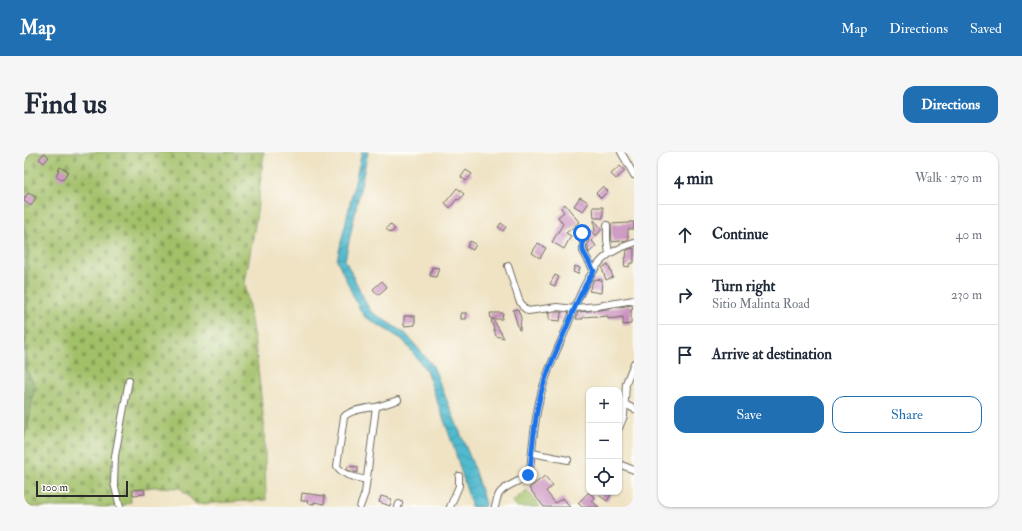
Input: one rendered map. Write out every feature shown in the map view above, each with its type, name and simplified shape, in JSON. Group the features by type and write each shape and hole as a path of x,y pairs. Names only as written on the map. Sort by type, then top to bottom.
{"street":[{"path":"621,152 632,167 634,175"},
{"path":"607,225 609,254"},
{"path":"579,228 583,236 583,251 594,271"},
{"path":"495,507 499,494 503,490 528,475 530,470 538,407 544,384 555,354 586,283 609,254 623,246 634,243"},
{"path":"508,266 520,300 525,309 528,311 557,307 575,308 598,306 634,300"},
{"path":"621,423 624,416 625,388 634,363"},
{"path":"628,378 634,381"},
{"path":"120,507 114,484 115,456 129,380"},
{"path":"366,480 345,474 340,471 337,466 344,417 346,414 351,412 376,407 398,400"},
{"path":"625,404 634,409"},
{"path":"360,507 365,493 376,407"},
{"path":"532,453 568,460"},
{"path":"622,465 634,470"},
{"path":"450,507 459,486 459,476"}],"green space":[{"path":"24,152 264,152 256,219 245,283 256,351 264,423 266,500 196,504 180,488 153,487 130,490 131,502 120,507 29,507 24,498 24,439 29,421 35,385 26,369 28,246 24,224"},
{"path":"24,224 28,246 26,369 35,385 29,421 24,439"},
{"path":"527,490 540,507 517,507 513,501"}],"water":[{"path":"362,152 368,152 345,260 370,311 406,334 433,366 472,462 485,504 484,507 471,507 453,445 426,370 403,340 365,317 359,308 337,260"}],"building":[{"path":"44,153 49,157 44,163 39,159"},
{"path":"620,166 625,171 616,179 611,174"},
{"path":"60,167 68,171 63,180 56,176"},
{"path":"466,170 472,174 466,181 461,177"},
{"path":"603,186 608,191 601,198 596,193"},
{"path":"457,188 464,194 459,200 457,199 450,208 445,203"},
{"path":"28,193 36,197 31,206 24,201"},
{"path":"580,197 588,202 583,211 574,206"},
{"path":"565,204 579,222 566,233 571,236 564,249 552,242 563,224 558,217 564,212 561,208"},
{"path":"593,207 603,207 603,218 594,218"},
{"path":"594,220 602,229 592,241 596,246 589,253 589,241 583,227 586,224 595,236"},
{"path":"634,222 634,229 628,229 628,240 612,242 611,224"},
{"path":"501,223 506,227 503,231 498,227"},
{"path":"390,224 395,229 391,233 386,229"},
{"path":"470,241 476,244 473,250 467,247"},
{"path":"538,243 546,248 540,258 532,253"},
{"path":"634,248 634,263 630,263 629,267 624,266 627,250"},
{"path":"608,264 613,277 606,280 602,268"},
{"path":"575,266 580,268 578,274 573,272"},
{"path":"432,267 439,268 436,277 430,276"},
{"path":"555,275 559,277 555,286 550,284"},
{"path":"594,279 602,280 601,293 589,291"},
{"path":"382,281 387,287 378,295 373,289"},
{"path":"632,305 633,309 631,310 631,324 623,325 623,317 608,319 608,316 596,316 576,319 578,312"},
{"path":"518,309 521,318 520,330 513,310"},
{"path":"562,312 560,321 549,320 549,313 547,313"},
{"path":"461,313 466,313 466,319 461,319"},
{"path":"490,313 503,313 502,319 491,319"},
{"path":"404,316 415,316 415,325 404,326"},
{"path":"493,319 504,338 496,336 491,320"},
{"path":"348,466 358,467 358,473 347,470"},
{"path":"545,476 553,486 546,491 555,503 563,498 570,507 544,507 529,488"},
{"path":"144,489 145,494 133,495 133,490"},
{"path":"302,493 325,496 324,504 314,502 314,504 307,503 308,501 301,501"},
{"path":"586,495 592,495 595,498 592,501 599,507 582,507 578,503"},
{"path":"601,495 611,495 607,501 600,496"},
{"path":"381,496 392,499 390,506 379,502"}],"route":[{"path":"528,475 530,470 538,407 544,384 574,309 586,283 594,271 583,251 582,233"}]}
